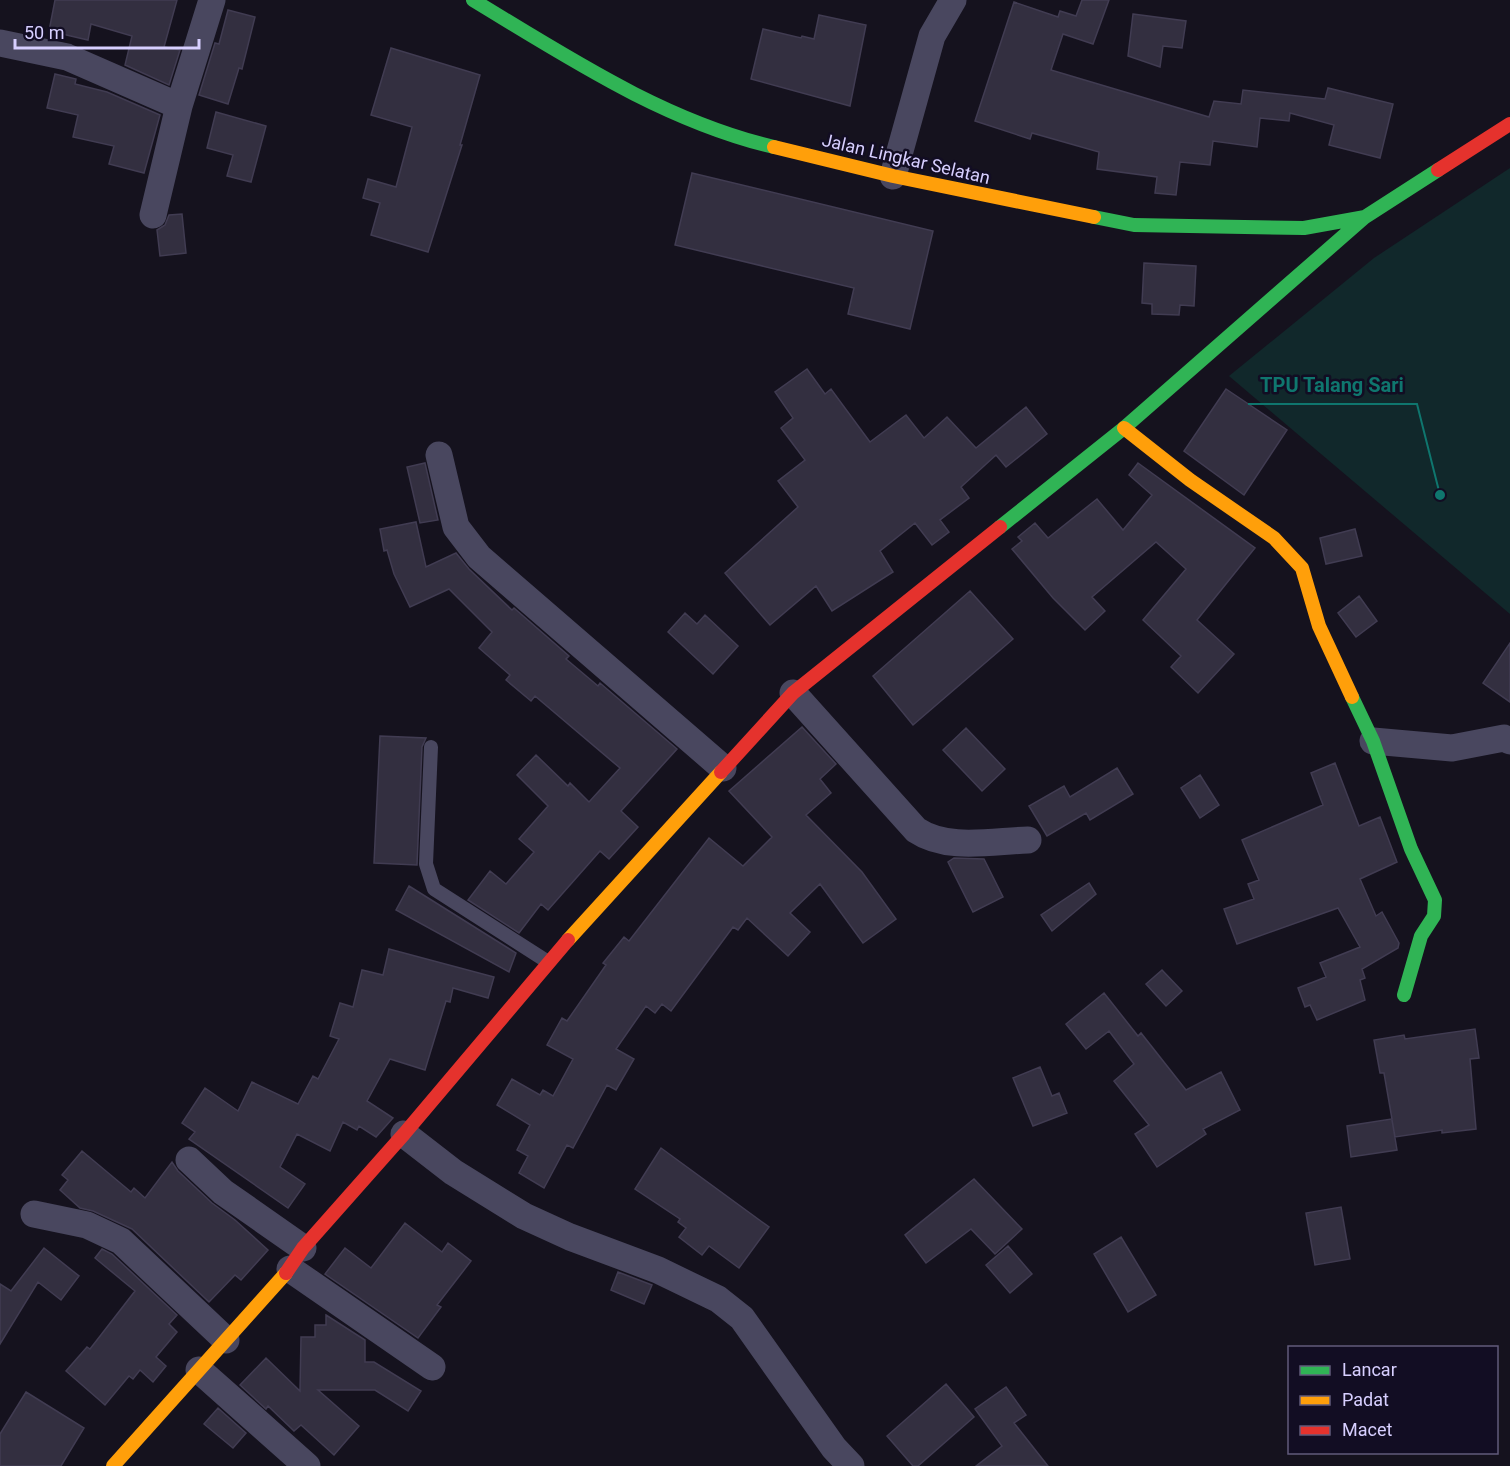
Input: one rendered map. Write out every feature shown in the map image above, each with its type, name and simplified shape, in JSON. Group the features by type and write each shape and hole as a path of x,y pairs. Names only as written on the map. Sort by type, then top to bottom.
{"main road":[{"name":"Jalan Lingkar Selatan","path":"485,3 607,81 679,115 765,145 893,176 1134,225 1304,228 1365,217"},
{"path":"113,1466 297,1259 548,962 793,693 1124,428 1365,217 1510,124"},
{"path":"1124,428 1190,480 1274,538 1302,568 1319,626 1373,741 1411,849 1435,900 1434,916 1421,936 1404,995"}],"street":[{"path":"153,215 179,106 212,0"},
{"path":"893,176 932,36 953,0"},
{"path":"0,43 67,57 179,106"},
{"path":"439,455 456,527 479,557 723,768"},
{"path":"793,693 916,830 927,837 969,843 1028,840"},
{"path":"1373,741 1452,748 1504,738 1510,741"},
{"path":"404,1134 453,1172 524,1216 570,1238 658,1270 718,1299 742,1318 834,1448 851,1466"},
{"path":"189,1160 297,1259 432,1366"},
{"path":"34,1214 87,1225 121,1241 226,1340"},
{"path":"199,1370 307,1466"}],"lane":[{"path":"431,747 426,864 434,889 548,962"}],"green space":[{"path":"1510,168 1510,614 1229,376 1374,258"}],"building":[{"path":"55,0 177,0 164,47 180,50 169,85 125,65 132,36 91,24 88,40 49,31"},
{"path":"1082,0 1109,0 1093,44 1063,34 1051,70 1209,117 1214,101 1241,104 1243,90 1325,99 1328,88 1393,104 1380,158 1329,145 1334,125 1290,113 1289,121 1260,118 1257,147 1213,141 1210,165 1180,162 1176,195 1155,193 1157,177 1097,169 1099,152 1032,133 1030,139 975,121 1014,2 1058,17 1060,11 1076,16"},
{"path":"228,10 255,17 242,69 239,68 228,104 199,95 215,43 219,44"},
{"path":"1133,14 1186,21 1182,48 1163,46 1160,67 1128,56"},
{"path":"819,15 866,25 850,106 751,79 763,29 814,39"},
{"path":"391,48 480,75 460,145 462,145 428,252 371,235 380,203 363,198 368,179 396,187 412,127 371,115"},
{"path":"55,74 76,79 75,84 107,92 160,115 144,173 109,164 114,146 73,137 78,115 47,108"},
{"path":"216,112 266,126 251,182 227,176 233,155 207,148"},
{"path":"692,173 933,231 910,329 848,314 854,288 675,245"},
{"path":"182,214 186,253 160,256 157,230 165,225 169,215"},
{"path":"1144,263 1196,266 1194,306 1180,305 1179,315 1152,314 1152,304 1142,303"},
{"path":"807,369 825,394 831,389 870,442 906,415 924,438 947,417 976,448 1026,407 1047,434 1006,467 996,455 961,487 969,498 940,520 949,532 932,545 915,523 880,551 893,572 832,611 816,586 770,625 725,573 798,507 778,481 805,460 781,428 793,418 775,392"},
{"path":"1226,389 1287,430 1244,495 1184,451"},
{"path":"425,463 438,520 420,523 407,467"},
{"path":"1138,463 1255,548 1197,620 1234,654 1198,693 1171,667 1181,656 1143,620 1186,569 1156,542 1092,597 1105,611 1085,630 1053,598 1012,549 1022,541 1018,537 1035,523 1048,538 1097,499 1123,530 1152,495 1129,475"},
{"path":"416,522 426,567 456,553 469,569 512,610 514,608 569,656 566,659 598,686 600,683 677,749 621,811 638,827 609,859 600,851 548,910 541,904 519,933 468,900 490,871 506,884 534,852 519,839 548,806 517,775 536,755 568,786 570,783 589,802 620,768 535,696 531,701 506,680 510,675 479,648 492,632 449,589 410,607 394,574 387,550 384,551 380,529"},
{"path":"1355,529 1362,556 1326,564 1320,538"},
{"path":"970,591 1013,639 913,725 873,676"},
{"path":"1359,596 1377,621 1356,637 1338,613"},
{"path":"685,613 697,624 705,615 738,646 713,674 668,632"},
{"path":"1510,643 1510,702 1483,683"},
{"path":"802,727 836,764 820,779 831,793 806,815 862,872 896,919 863,943 820,884 790,913 810,932 788,956 747,918 738,930 733,927 671,1011 662,1004 655,1013 646,1006 616,1049 634,1059 616,1090 607,1085 573,1148 567,1145 544,1188 519,1173 528,1156 517,1150 530,1125 497,1105 512,1079 540,1095 543,1090 553,1096 573,1059 547,1045 562,1018 567,1021 606,965 603,963 624,937 629,941 709,838 743,866 772,837 729,791"},
{"path":"966,728 1005,769 982,791 943,750"},
{"path":"380,736 426,738 422,747 417,865 374,863"},
{"path":"1335,763 1359,826 1380,817 1397,862 1360,879 1376,916 1382,912 1399,943 1398,948 1362,969 1365,978 1360,980 1365,1000 1317,1020 1310,1005 1305,1007 1298,988 1326,977 1320,963 1360,947 1338,908 1237,944 1224,909 1254,899 1248,884 1259,880 1242,840 1323,805 1311,773"},
{"path":"1117,768 1133,794 1090,820 1086,813 1047,836 1029,806 1064,786 1070,797"},
{"path":"1200,775 1219,805 1200,818 1181,788"},
{"path":"954,858 984,859 1003,897 973,912 948,862"},
{"path":"1089,883 1096,894 1052,931 1041,915"},
{"path":"409,886 516,953 509,972 396,910"},
{"path":"389,949 494,977 488,998 453,988 450,1002 446,1001 425,1070 390,1059 367,1101 393,1118 376,1137 359,1126 357,1130 343,1122 330,1151 297,1134 280,1167 305,1184 288,1208 189,1139 195,1132 182,1123 205,1088 238,1111 252,1082 298,1104 313,1076 318,1079 339,1039 330,1036 340,1003 353,1007 362,970 383,975"},
{"path":"1162,970 1182,991 1166,1006 1146,984"},
{"path":"1104,993 1138,1036 1141,1033 1186,1090 1221,1072 1240,1110 1203,1129 1206,1134 1157,1167 1135,1134 1149,1125 1114,1081 1134,1064 1109,1031 1086,1049 1066,1024"},
{"path":"1475,1029 1479,1058 1470,1059 1476,1129 1442,1133 1442,1130 1395,1137 1392,1120 1397,1150 1351,1157 1347,1126 1392,1119 1384,1073 1380,1073 1374,1040 1404,1035 1405,1039"},
{"path":"1040,1067 1052,1096 1059,1093 1067,1113 1033,1126 1013,1078"},
{"path":"661,1148 769,1227 739,1268 709,1246 702,1255 679,1237 686,1228 678,1222 680,1219 635,1189"},
{"path":"82,1151 131,1192 134,1188 145,1198 172,1162 178,1171 212,1203 268,1250 241,1280 235,1275 209,1302 132,1229 93,1211 80,1208 60,1190 68,1180 62,1175"},
{"path":"974,1179 1022,1229 995,1254 971,1229 926,1263 905,1235"},
{"path":"1341,1207 1350,1259 1315,1265 1306,1213"},
{"path":"405,1223 442,1252 448,1243 471,1261 437,1305 441,1307 418,1338 325,1274 345,1248 371,1268"},
{"path":"1121,1237 1156,1295 1128,1312 1094,1254"},
{"path":"1008,1246 1032,1274 1010,1293 986,1265"},
{"path":"44,1248 79,1276 61,1300 38,1282 0,1344 0,1284 11,1291"},
{"path":"102,1249 112,1254 177,1315 169,1324 177,1332 156,1357 166,1366 153,1382 140,1370 133,1379 129,1376 105,1405 66,1371 87,1347 90,1349 135,1291 95,1258"},
{"path":"618,1272 652,1285 644,1304 611,1290"},
{"path":"326,1315 365,1340 365,1362 374,1362 421,1391 408,1411 375,1390 318,1390 359,1426 334,1455 301,1425 294,1431 268,1406 266,1409 240,1385 266,1358 300,1391 301,1337 315,1337 315,1325 326,1325"},
{"path":"946,1384 974,1417 918,1466 913,1466 887,1436"},
{"path":"1006,1387 1026,1415 1014,1423 1048,1466 976,1466 1002,1446 975,1409"},
{"path":"26,1392 84,1428 61,1466 0,1466 0,1434"},
{"path":"218,1408 246,1433 233,1448 204,1424"}],"traffic: fast":[{"path":"473,0 618,86 694,121 733,136 774,147"},
{"path":"1094,217 1134,225 1304,228 1365,217 1438,170"},
{"path":"1000,527 1124,428 1365,217"},
{"path":"1352,697 1373,741 1411,849 1435,900 1434,916 1421,936 1404,995"}],"traffic: slow":[{"path":"774,147 893,176 1094,217"},
{"path":"1124,428 1190,480 1274,538 1302,568 1319,626 1352,697"},
{"path":"568,940 721,772"},
{"path":"113,1466 286,1273"}],"traffic: jam":[{"path":"1438,170 1510,124"},
{"path":"721,772 793,693 1000,527"},
{"path":"286,1273 303,1248 404,1134 568,940"}],"place":[{"name":"TPU Talang Sari","path":"1440,495"}]}
